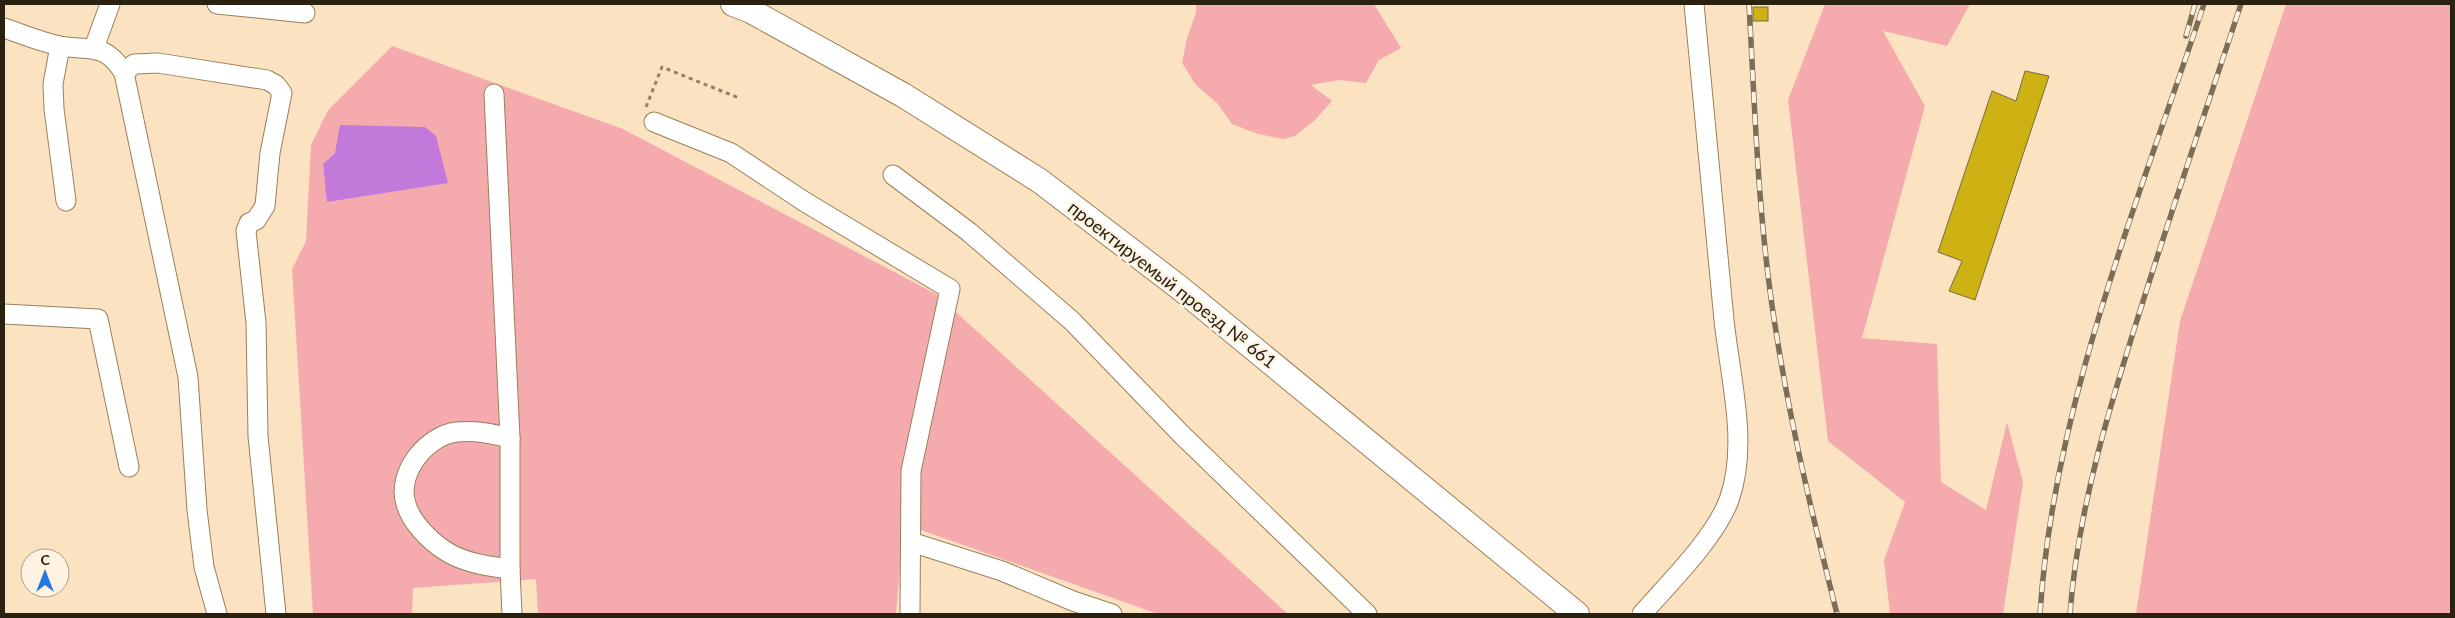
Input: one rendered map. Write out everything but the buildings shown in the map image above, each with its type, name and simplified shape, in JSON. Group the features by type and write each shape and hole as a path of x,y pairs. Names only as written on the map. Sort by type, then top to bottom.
{"main road":[{"name":"проектируемый проезд № 661","path":"733,4 751,11 903,95 1040,181 1180,288 1577,614"}],"street":[{"path":"94,48 110,4"},
{"path":"217,4 305,13"},
{"path":"1642,614 1718,522 1729,502 1738,458 1735,402 1726,332 1694,4"},
{"path":"4,28 60,46 94,48 115,58 124,73 188,377 198,519 204,567 216,614"},
{"path":"60,46 53,84 54,109 66,201"},
{"path":"124,73 134,64 158,63 267,80 276,85 282,93 270,153 265,206 256,220 249,223 246,231 256,323 258,436 276,614"},
{"path":"494,94 510,438 512,614"},
{"path":"654,122 731,153 805,202 950,289 911,471 910,614"},
{"path":"893,175 969,232 1072,320 1182,435 1367,614"},
{"path":"4,314 98,319 128,467"},
{"path":"510,438 476,432 455,432 448,435 426,446 414,459 405,486 405,504 417,525 445,551 478,565 510,569"},
{"path":"911,542 1002,571 1078,608 1112,614"}],"path":[{"path":"654,122 644,114 662,67 740,98"}],"shaded area":[{"path":"1196,4 1374,4 1401,48 1379,60 1366,83 1339,80 1311,85 1332,101 1315,120 1295,136 1283,139 1258,134 1232,124 1217,103 1196,85 1182,63 1187,38 1196,13"},
{"path":"1825,4 1970,4 1947,46 1883,31 1925,106 1862,338 1937,344 1941,482 1986,510 2007,422 2023,482 2003,614 1890,614 1884,560 1905,502 1828,441 1788,100"},
{"path":"2286,4 2451,4 2451,614 2136,614 2180,321"},
{"path":"392,46 623,129 936,294 1288,614 1158,614 904,524 896,614 538,614 536,579 413,588 412,614 313,614 292,269 306,241 311,145 328,110","holes":["335,153 328,202 323,164"]},
{"path":"340,125 425,127 436,136 448,183 327,202 323,164 335,153"}],"railway":[{"path":"1749,4 1758,165 1769,285 1795,434 1837,614"},
{"path":"2186,36 2195,4"},
{"path":"2040,614 2048,536 2062,459 2080,382 2127,229 2204,4"},
{"path":"2070,614 2080,533 2109,413 2157,258 2241,4"}]}
